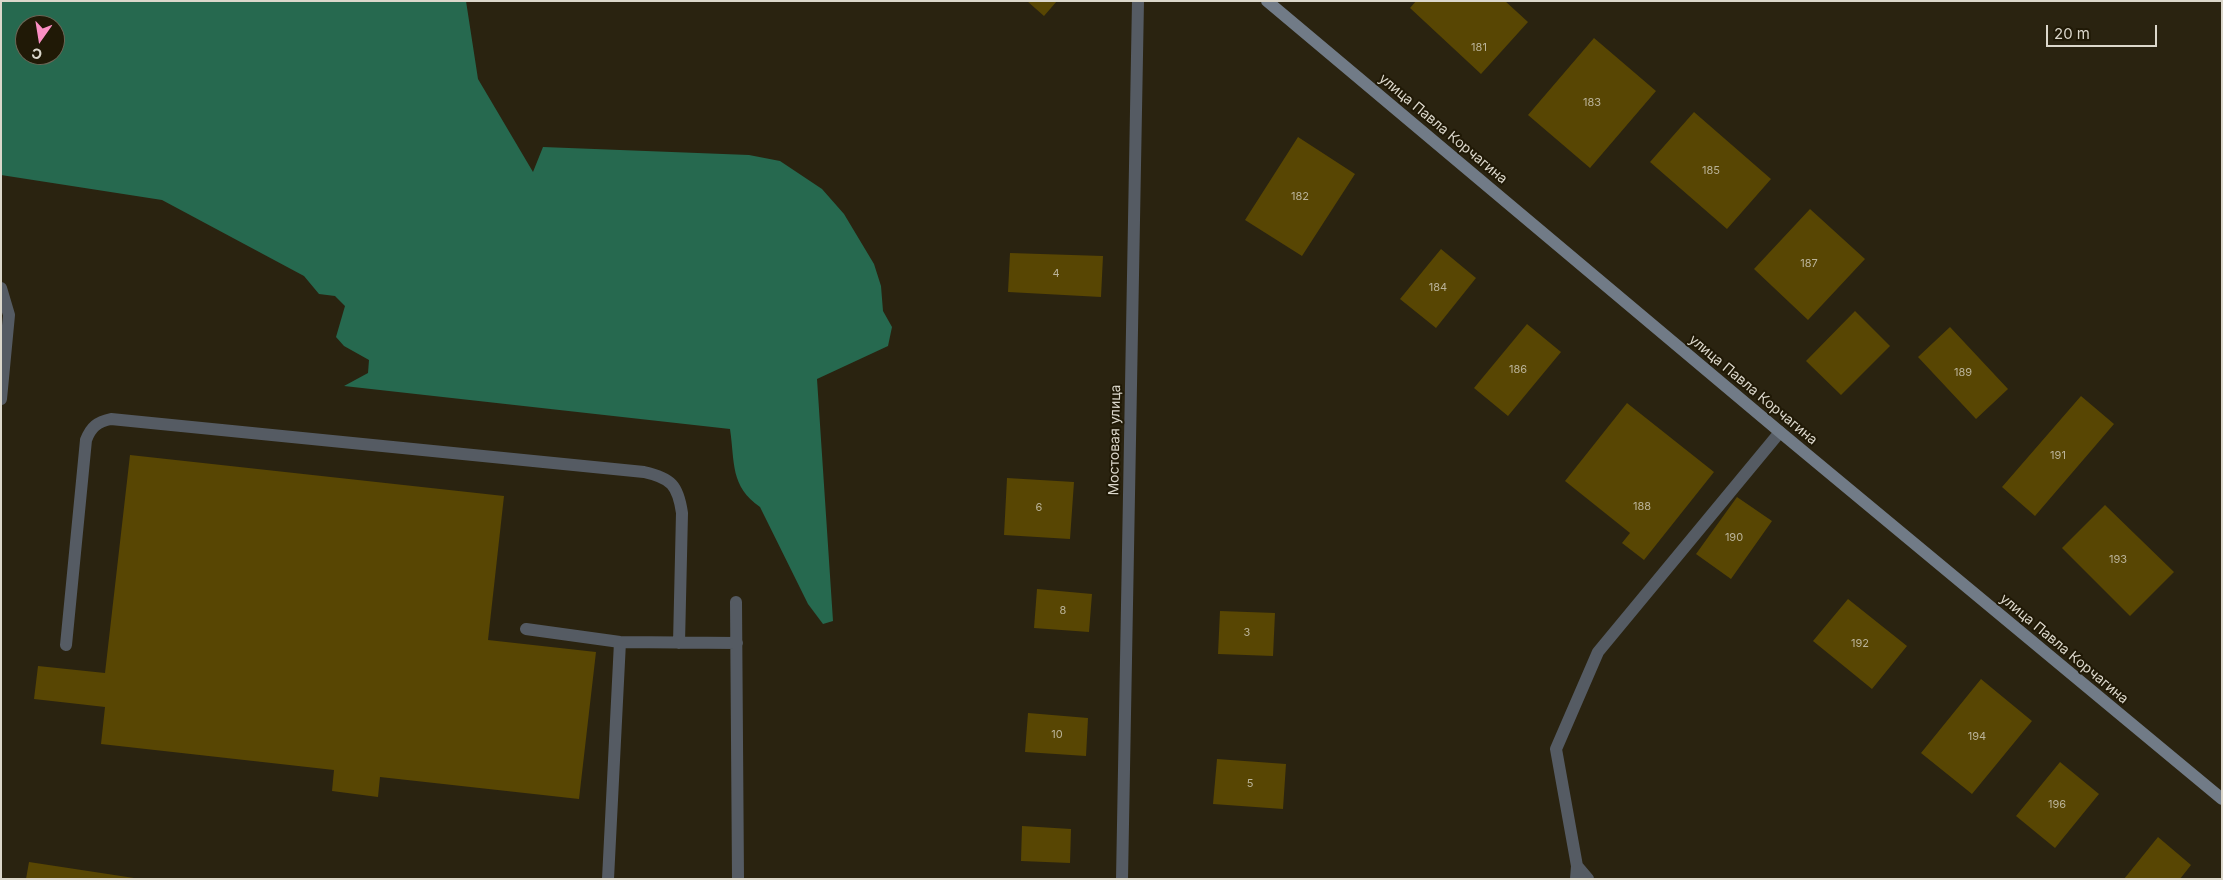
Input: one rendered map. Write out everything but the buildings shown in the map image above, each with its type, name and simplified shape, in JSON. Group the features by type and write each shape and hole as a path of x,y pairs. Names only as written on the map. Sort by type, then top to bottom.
{"main road":[{"name":"улица Павла Корчагина","path":"1267,1 1780,432 2222,798"}],"street":[{"name":"Мостовая улица","path":"1122,879 1138,1"},
{"path":"1,288 9,315 1,399"},
{"path":"66,645 86,440 91,428 102,421 111,419 644,472 659,476 671,481 681,503 679,643"},
{"path":"1588,879 1576,873 1556,749 1598,652 1780,432"},
{"path":"736,602 738,643 738,879"},
{"path":"526,629 620,642 738,643"},
{"path":"608,879 620,642"}],"green space":[{"path":"1,1 466,1 478,79 533,172 543,147 749,155 780,161 822,189 844,214 874,264 881,286 883,311 892,327 888,346 817,379 833,621 823,624 808,604 760,507 743,491 736,473 730,429 344,386 368,373 369,360 344,346 336,337 345,306 335,296 319,294 304,276 162,200 1,175"}]}
